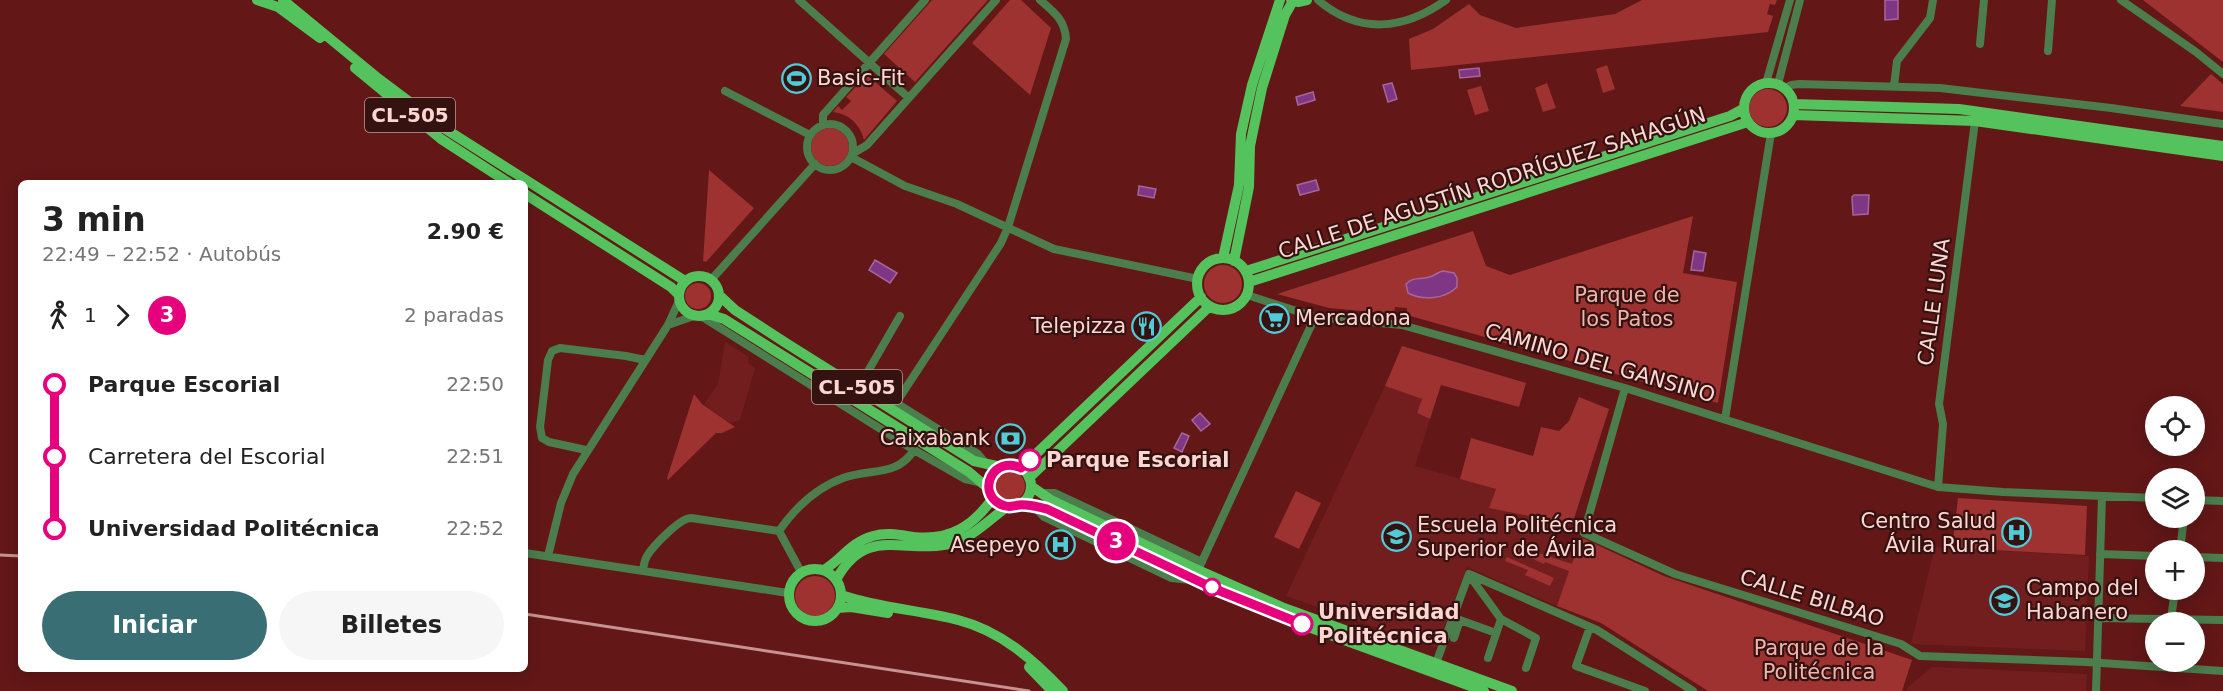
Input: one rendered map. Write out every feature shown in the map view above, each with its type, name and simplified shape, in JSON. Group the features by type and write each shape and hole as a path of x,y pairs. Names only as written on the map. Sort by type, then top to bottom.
{"main road":[{"path":"257,0 278,7 318,37"},
{"path":"1229,259 1239,185 1241,134 1252,85 1280,0"},
{"path":"1229,259 1249,187 1250,146 1262,88 1292,1 1307,0"},
{"name":"CL-505","path":"286,3 318,37 403,110 441,140 504,180"},
{"name":"CL-505","path":"286,3 378,79 447,130 526,180"},
{"path":"1766,83 1781,86 1791,95 1794,110 1789,124 1771,134 1762,133 1748,122 1743,109 1746,97 1754,87 1766,83"},
{"name":"CALLE DE AGUSTÍN RODRÍGUEZ SAHAGÚN","path":"1246,271 1730,116 1743,109"},
{"path":"1794,110 1959,109 2223,146"},
{"path":"1794,110 1975,121 2223,156"},
{"name":"CALLE DE AGUSTÍN RODRÍGUEZ SAHAGÚN","path":"1249,282 1748,122"},
{"name":"CL-505","path":"528,181 685,281"},
{"name":"CL-505","path":"528,196 671,287 685,310 724,319 969,472 999,504 1007,507"},
{"path":"1229,259 1246,271 1249,282 1247,295 1237,306 1224,310 1210,306 1201,297 1198,279 1207,264 1229,259"},
{"path":"679,298 685,281 696,276 711,280"},
{"name":"CL-505","path":"711,280 719,296 735,310 894,406 974,461 987,465 1011,465 1021,468"},
{"path":"701,315 716,306 719,296"},
{"path":"1201,297 1021,468 1030,482 1052,500 1200,571 1281,617 1484,691"},
{"path":"1019,505 1028,497 1030,482 1210,306"},
{"path":"824,570 857,542 874,536 893,534 935,537 953,533 968,526 983,513 991,476 1001,466"},
{"path":"836,580 851,559 863,551 893,543 935,547 956,542 974,533 1007,507 1034,506 1047,509 1200,571 1284,608 1512,691"},
{"path":"813,569 824,570 836,580 842,595 838,608 833,615 819,622 803,619 791,608 788,593 790,585 801,572 813,569"},
{"path":"842,595 959,620 983,629 1007,641 1033,661 1056,689"},
{"path":"838,608 851,607 957,626 1005,648 1056,689"}],"street":[{"path":"799,0 909,98"},
{"path":"823,125 823,115 925,0"},
{"path":"852,155 853,141 847,130 835,124 823,125 810,135 807,150 815,164 826,169 838,169 852,155 867,145 996,0"},
{"path":"894,406 1001,243 1008,227 1066,39 1066,27 1061,18 1040,0"},
{"path":"1318,0 1345,18 1368,24 1392,24 1421,16 1446,0"},
{"path":"1766,83 1790,0"},
{"path":"1800,0 1781,86 1791,84 1894,86 1984,93 2223,124"},
{"path":"1894,86 1897,61 1930,18 1933,0"},
{"path":"1980,44 1984,0"},
{"path":"2048,51 2052,0"},
{"path":"2121,0 2196,52 2223,74"},
{"path":"724,91 810,135"},
{"name":"CALLE LUNA","path":"1938,487 1943,424 1939,404 1975,121"},
{"path":"1725,419 1771,134"},
{"path":"852,155 871,169 906,186 957,204 1054,249 1198,279"},
{"path":"711,280 815,164"},
{"name":"CAMINO DEL GANSINO","path":"1247,295 1315,317 1402,325 1625,388 1938,487 2145,498"},
{"path":"548,556 561,503 573,474 586,450 668,325 679,298"},
{"path":"668,325 701,315 914,450 988,490"},
{"path":"894,406 890,390 867,374 900,316"},
{"path":"1200,571 1315,317"},
{"path":"586,450 549,442 542,438 540,428 548,360 552,351 560,348 645,360"},
{"name":"CALLE BILBAO","path":"1625,388 1584,533 1675,574 1901,644 1920,656 2223,671"},
{"path":"778,531 799,505 818,491 841,478 900,466 908,461 914,450"},
{"path":"2096,691 2102,496"},
{"path":"2205,500 2223,501"},
{"path":"643,570 649,553 686,518 778,531"},
{"path":"778,531 801,572"},
{"path":"528,553 788,593"},
{"path":"2100,554 2145,556"},
{"path":"2205,557 2223,558"},
{"path":"1436,663 1469,574"},
{"path":"1469,574 1501,619 1536,638 1526,668"},
{"path":"1469,574 1590,627 1690,690"},
{"path":"2098,618 2145,619"},
{"path":"1488,658 1501,619"},
{"path":"1454,638 1460,620 1496,633"},
{"path":"2205,620 2223,620"},
{"path":"1590,627 1576,666 1645,691"}],"shaded area":[{"path":"1885,0 1898,0 1898,19 1885,20"},
{"path":"1479,68 1480,76 1460,78 1459,70"},
{"path":"1392,83 1397,99 1388,102 1383,85"},
{"path":"1313,92 1315,100 1298,105 1296,97"},
{"path":"1316,180 1319,190 1300,195 1297,185"},
{"path":"1139,186 1156,189 1154,198 1138,195"},
{"path":"1869,195 1868,214 1853,215 1852,197"},
{"path":"1694,251 1706,253 1703,271 1691,270"},
{"path":"875,260 897,273 890,283 869,270"},
{"path":"1443,271 1454,273 1457,278 1457,287 1452,291 1434,298 1414,296 1408,293 1406,284 1409,282"},
{"path":"725,342 749,357 748,363 755,368 740,420 732,423 704,404 718,384"},
{"name":"Escuela Politécnica Superior de Ávila","path":"1385,386 1422,399 1417,413 1430,419 1415,466 1496,489 1490,508 1556,522 1550,546 1577,554 1557,606 1467,567 1436,648 1286,596"},
{"path":"1200,413 1210,424 1201,431 1192,420"},
{"path":"1182,433 1189,436 1182,452 1174,448"},
{"name":"Campo del Habanero","path":"1935,547 2089,556 2085,651 1911,644"},
{"path":"1932,667 2087,674 2086,691 1907,691 1908,687"}],"green space":[{"path":"932,0 988,0 915,82 884,54"},
{"path":"1010,0 1021,0 1051,28 1030,95 972,43"},
{"path":"1642,0 1777,0 1775,5 1770,4 1767,14 1773,16 1768,32 1411,70 1409,39 1433,29 1469,4 1480,15 1516,28 1615,14"},
{"path":"2143,0 2223,0 2223,62"},
{"path":"1607,65 1615,89 1603,93 1596,69"},
{"path":"2211,74 2223,84 2223,112 2180,106"},
{"path":"867,75 897,101 864,140 860,129 853,121 833,112 838,106 842,110 851,101 846,97"},
{"path":"1547,83 1556,108 1543,112 1535,88"},
{"path":"1481,86 1489,111 1475,115 1467,90"},
{"path":"1768,89 1782,94 1787,108 1782,122 1768,127 1754,122 1749,108 1754,94"},
{"path":"830,128 843,134 849,147 843,160 830,166 817,160 811,147 817,134"},
{"path":"709,170 754,208 706,262 703,261"},
{"name":"Parque de los Patos","path":"1693,216 1683,273 1737,282 1718,403 1407,315 1407,308 1395,307 1394,314 1329,308 1277,294 1473,231 1486,266 1510,275"},
{"path":"1223,265 1237,270 1242,284 1237,298 1223,303 1209,298 1204,284 1209,270"},
{"path":"698,283 707,287 711,296 707,305 698,309 689,305 685,296 689,287"},
{"path":"1402,346 1526,383 1519,407 1441,385 1430,419 1417,413 1422,399 1385,386"},
{"path":"694,394 702,404 735,427 722,433 716,433 668,480 667,478"},
{"path":"1579,397 1609,409 1572,525 1489,508 1496,489 1460,479 1471,438 1533,456 1541,427 1559,431 1569,421"},
{"path":"1010,471 1021,475 1025,486 1021,497 1010,501 999,497 995,486 999,475"},
{"path":"1296,491 1321,503 1299,549 1274,537"},
{"path":"1958,498 2087,506 2085,555 1952,548"},
{"name":"Parque de la Politécnica","path":"1580,537 1664,576 1912,660 1902,691 1708,691 1601,623 1557,606 1569,571 1545,562 1544,564 1518,552 1520,547 1572,564"},
{"path":"1507,557 1554,578 1550,586 1525,575 1528,570 1505,561"},
{"path":"815,576 829,582 835,596 829,610 815,616 801,610 795,596 801,582"}],"railway":[{"path":"0,555 18,556"},
{"path":"528,614 1029,691"}],"bus line":[{"name":"3","path":"1030,460 1021,468 1011,465 1001,466 991,476 990,494 1003,506 1034,506 1047,509 1215,589 1302,624"}],"place":[{"name":"Basic-Fit","path":"796,78"},
{"name":"Mercadona","path":"1274,318"},
{"name":"Telepizza","path":"1147,326"},
{"name":"Caixabank","path":"1011,438"},
{"name":"Parque Escorial","path":"1030,460"},
{"name":"Centro Salud Ávila Rural","path":"2017,533"},
{"name":"Escuela Politécnica Superior de Ávila","path":"1396,537"},
{"name":"Asepeyo","path":"1061,545"},
{"name":"Campo del Habanero","path":"2005,600"},
{"name":"Universidad Politécnica","path":"1302,624"}]}
